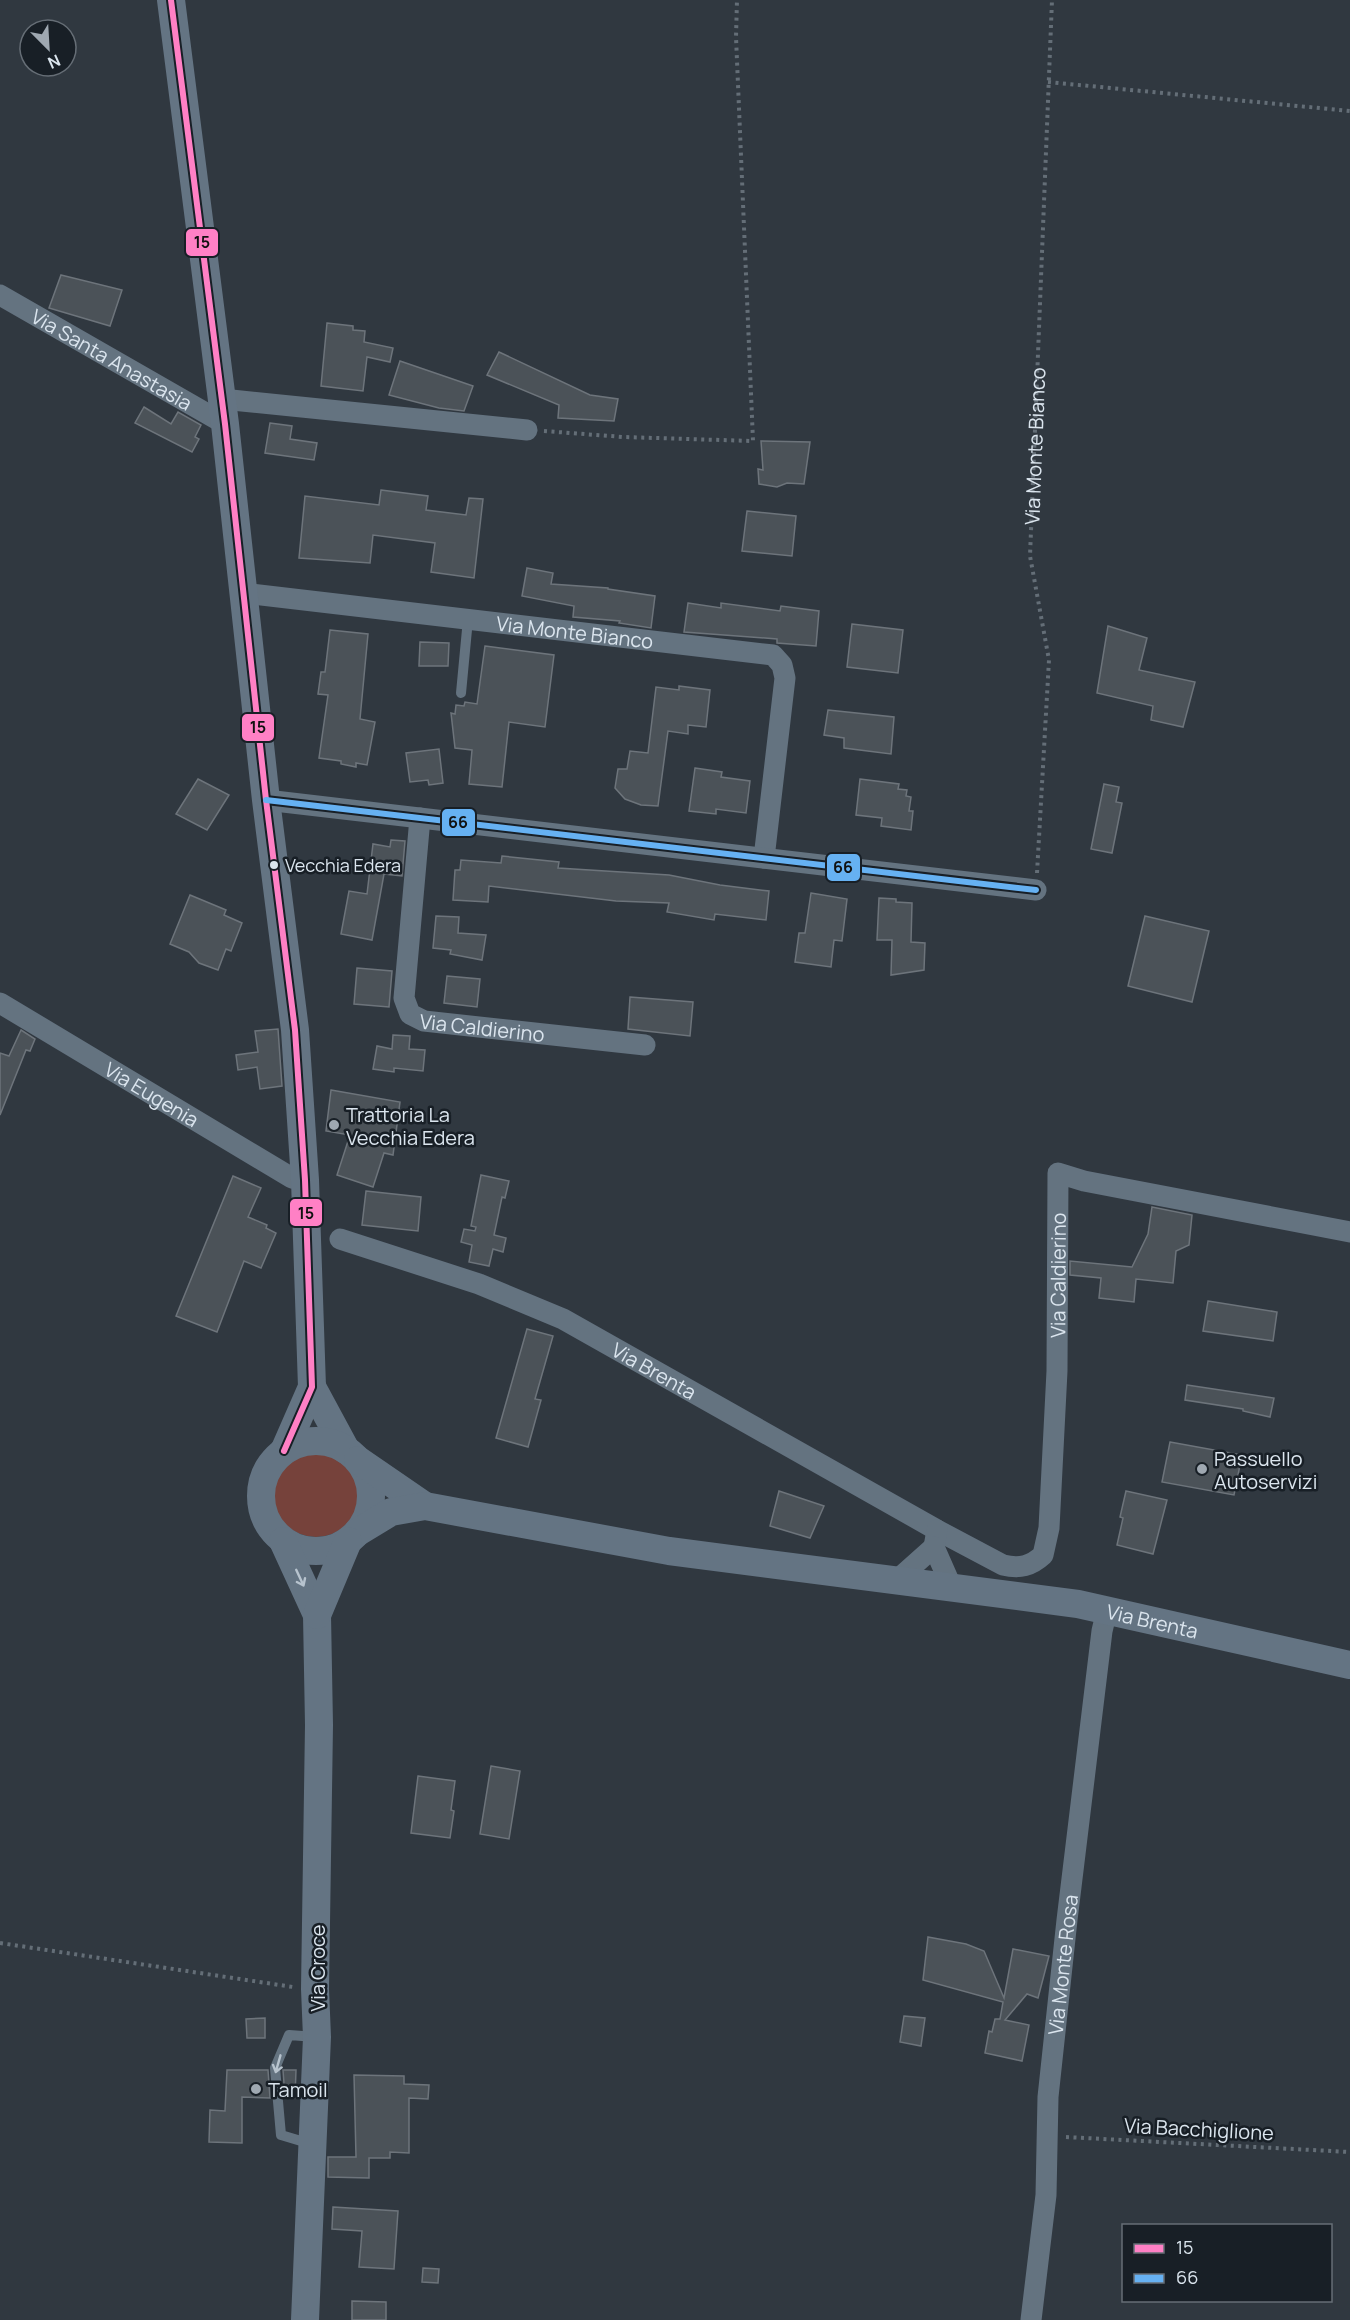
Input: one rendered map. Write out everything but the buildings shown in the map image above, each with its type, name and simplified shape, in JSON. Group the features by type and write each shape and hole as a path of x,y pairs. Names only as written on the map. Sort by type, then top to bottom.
{"main road":[{"path":"154,0 177,52"},
{"path":"171,0 224,412 266,800 295,1030 305,1180 312,1387 284,1451"},
{"path":"312,1387 352,1455"},
{"name":"Via Croce","path":"305,2320 317,2037 315,1989 319,1725 317,1615 283,1541 271,1528 263,1513 260,1496 263,1478 271,1463 284,1451 298,1443 315,1440 331,1443 352,1455 369,1481 371,1504 366,1519 353,1537 317,1615"},
{"name":"Via Brenta","path":"352,1455 425,1506"},
{"name":"Via Brenta","path":"353,1537 391,1512 425,1506 669,1551 1107,1610 1350,1665"},
{"path":"283,1541 298,1549 315,1551 333,1549 353,1537"}],"street":[{"name":"Via Santa Anastasia","path":"0,295 224,412"},
{"path":"224,412 527,430"},
{"name":"Via Monte Bianco","path":"243,593 773,655 782,665 785,678 765,858"},
{"path":"266,800 1036,890"},
{"name":"Via Caldierino","path":"420,818 404,998 410,1014 424,1021 645,1045"},
{"name":"Via Eugenia","path":"0,1003 292,1178 305,1180"},
{"name":"Via Caldierino","path":"936,1539 1003,1566 1015,1568 1026,1567 1043,1556 1049,1528 1057,1371 1058,1173 1084,1181 1350,1232"},
{"name":"Via Brenta","path":"340,1239 479,1284 563,1319 936,1539"},
{"path":"897,1580 936,1539 952,1588"},
{"name":"Via Monte Rosa","path":"1031,2320 1046,2195 1048,2097 1102,1631 1107,1610"}],"lane":[{"path":"461,693 468,619"},
{"path":"314,2145 281,2135 275,2068 289,2035 317,2037"}],"path":[{"path":"527,430 623,437 753,441 736,37 737,0"},
{"name":"Via Monte Bianco","path":"1036,890 1049,660 1030,556 1052,0"},
{"path":"1048,82 1350,111"},
{"path":"0,1943 273,1985 315,1989"},
{"name":"Via Bacchiglione","path":"1047,2136 1350,2152"}],"shaded area":[{"path":"316,1451 340,1458 352,1470 359,1494 352,1518 340,1530 316,1537 292,1530 280,1518 273,1494 280,1470 292,1458"}],"transit line":[{"name":"15","path":"171,0 225,424 266,800 295,1030 305,1180 312,1387 284,1451"},
{"name":"66","path":"266,800 1036,890"}],"place":[{"name":"Vecchia Edera","path":"274,865"},
{"name":"Trattoria La Vecchia Edera","path":"334,1125"},
{"name":"Passuello Autoservizi","path":"1202,1469"},
{"name":"Tamoil","path":"256,2089"}]}
